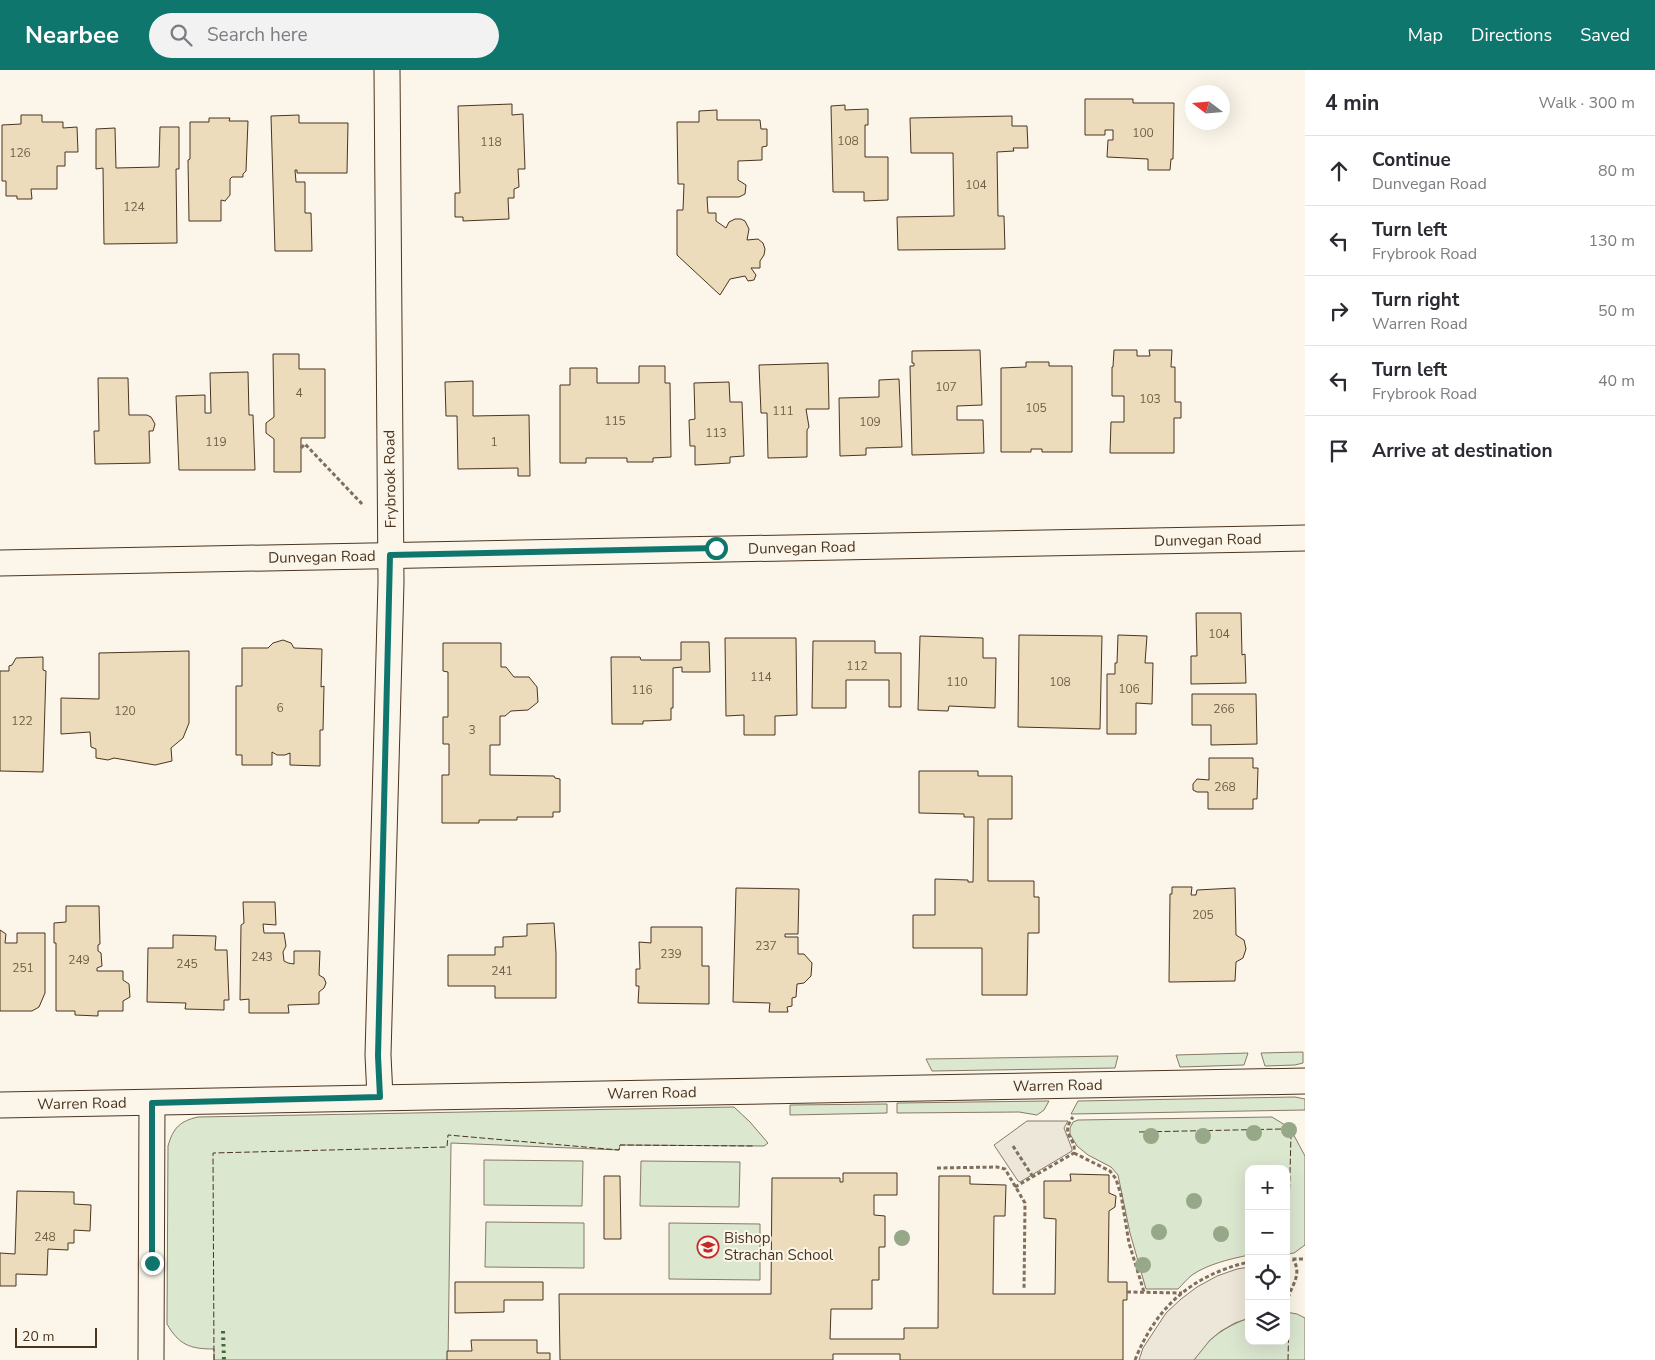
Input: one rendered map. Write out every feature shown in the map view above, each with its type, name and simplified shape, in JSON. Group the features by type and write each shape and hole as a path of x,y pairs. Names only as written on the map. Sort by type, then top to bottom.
{"street":[{"name":"Frybrook Road","path":"380,1097 378,1056 390,555 387,70"},
{"name":"Dunvegan Road","path":"0,563 1305,538"},
{"name":"Warren Road","path":"0,1105 1305,1081"},
{"path":"151,1360 152,1103"}],"path":[{"path":"301,448 305,444 363,506"},
{"path":"1073,1117 1068,1124 1067,1133 1074,1145 1074,1153"},
{"path":"1013,1146 1033,1177"},
{"path":"1016,1187 1074,1153"},
{"path":"1074,1153 1110,1171 1116,1179 1121,1195 1128,1243 1144,1292"},
{"path":"938,1168 1005,1169 1025,1203 1024,1290"},
{"path":"1290,1293 1298,1273 1293,1259 1305,1258"},
{"path":"1135,1360 1155,1320 1182,1293 1198,1281 1217,1271 1245,1263"},
{"path":"1127,1292 1182,1293"}],"green space":[{"path":"1303,1052 1303,1063 1265,1066 1261,1053"},
{"path":"1248,1053 1244,1065 1180,1067 1176,1055"},
{"path":"1118,1056 1115,1068 932,1071 926,1059"},
{"path":"1295,1097 1305,1099 1305,1110 1071,1114 1078,1101"},
{"path":"1049,1101 1044,1110 1037,1115 1019,1112 897,1113 897,1103"},
{"path":"887,1104 887,1113 790,1115 790,1105"},
{"path":"734,1107 768,1143 764,1146 620,1145 619,1150 451,1143 448,1360 214,1360 214,1349 192,1347 186,1344 176,1337 167,1324 168,1146 172,1134 178,1126 186,1121 198,1117"},
{"path":"1272,1117 1290,1128 1305,1156 1305,1245 1294,1253 1290,1254 1290,1165 1245,1165 1245,1256 1205,1268 1192,1275 1178,1289 1146,1289 1130,1233 1118,1175 1111,1167 1088,1155 1077,1146 1070,1134 1070,1128 1073,1122 1078,1120"},
{"path":"484,1160 583,1161 582,1206 484,1205"},
{"path":"641,1161 740,1162 739,1207 640,1206"},
{"path":"486,1222 584,1223 584,1268 485,1267"},
{"path":"669,1223 760,1224 760,1280 669,1279"},
{"path":"1290,1313 1297,1314 1305,1318 1305,1360 1194,1360 1204,1346 1217,1334 1245,1320 1245,1345 1290,1345"}],"shaded area":[{"path":"1027,1121 1068,1121 1064,1128 1072,1151 1020,1182 994,1145"},
{"path":"1245,1268 1245,1319 1221,1331 1210,1340 1194,1360 1139,1360 1143,1348 1166,1313 1181,1299 1217,1276"}],"building":[{"path":"1085,99 1133,99 1133,103 1174,103 1173,159 1171,159 1170,170 1148,170 1148,159 1107,157 1108,140 1113,140 1113,130 1105,130 1105,135 1085,135"},
{"path":"512,104 512,115 523,114 525,169 518,169 519,187 514,189 514,198 508,198 509,219 463,221 463,217 455,217 455,193 460,193 458,106"},
{"path":"845,105 845,110 868,109 868,125 865,125 865,157 888,157 888,200 864,201 864,192 833,192 831,106"},
{"path":"717,110 717,120 760,120 761,129 767,129 767,146 762,147 762,160 738,161 738,180 746,185 745,194 739,197 707,197 708,213 716,213 716,221 726,228 729,222 735,219 745,221 749,229 747,240 758,239 763,243 765,249 760,261 760,268 751,268 756,275 754,280 748,281 745,276 730,279 720,295 677,255 677,210 683,210 684,184 678,184 677,122 699,122 699,111"},
{"path":"21,115 42,115 42,122 63,122 63,128 77,127 78,152 65,152 65,166 57,166 57,189 31,189 32,199 17,199 17,196 6,196 6,181 2,181 2,125 21,124"},
{"path":"299,115 299,123 348,123 347,173 297,173 297,170 295,170 296,182 305,182 305,213 311,213 312,251 275,251 271,116"},
{"path":"1012,116 1012,126 1027,126 1028,148 1013,148 1014,151 997,152 998,216 1004,216 1005,249 898,250 897,217 954,216 953,153 911,153 910,118"},
{"path":"209,118 230,118 229,121 248,121 246,171 243,177 232,177 230,179 230,195 225,201 221,200 221,221 189,221 188,160 190,159 190,122 209,122"},
{"path":"160,127 179,127 179,169 176,169 177,243 104,244 103,168 96,169 96,129 115,128 116,168 159,167"},
{"path":"980,350 982,405 957,406 957,420 983,420 984,453 912,455 910,366 914,366 914,363 912,363 912,351"},
{"path":"1114,350 1137,350 1137,356 1150,356 1149,350 1172,350 1171,367 1175,367 1175,402 1181,402 1181,418 1174,418 1174,453 1110,453 1111,422 1124,422 1124,396 1112,396"},
{"path":"273,354 299,354 299,369 325,369 325,438 301,438 301,472 274,472 274,439 266,433 266,423 274,417"},
{"path":"1026,362 1049,362 1049,366 1072,366 1072,452 1042,452 1042,449 1031,449 1031,452 1001,452 1001,368 1026,367"},
{"path":"828,363 829,409 806,409 809,427 807,430 807,457 768,458 767,413 761,413 759,365"},
{"path":"639,366 665,366 665,383 670,383 671,457 653,458 653,462 627,462 627,458 586,458 586,463 560,463 560,385 570,385 570,368 597,368 597,383 639,383"},
{"path":"248,372 249,415 253,415 255,470 179,470 176,396 205,395 205,413 211,413 210,373"},
{"path":"98,378 128,378 129,415 147,415 151,417 155,424 153,431 149,431 150,463 95,464 94,431 99,431"},
{"path":"899,379 902,447 866,448 866,455 840,456 839,398 879,397 879,380"},
{"path":"473,381 473,416 529,415 530,476 518,476 518,468 458,469 457,416 446,416 445,382"},
{"path":"729,382 730,402 742,402 744,456 730,457 730,463 695,465 695,446 690,446 689,420 695,419 694,383"},
{"path":"1196,613 1241,613 1242,655 1245,654 1246,683 1191,684 1191,656 1197,656"},
{"path":"1019,635 1102,636 1100,729 1018,727"},
{"path":"1118,635 1147,636 1145,663 1153,663 1152,704 1136,703 1136,734 1107,734 1107,674 1115,674"},
{"path":"920,636 983,638 983,658 996,658 995,708 949,706 948,711 918,710"},
{"path":"725,638 796,638 797,715 775,716 775,735 744,735 744,715 726,716"},
{"path":"283,640 291,643 294,648 322,649 321,687 324,686 323,730 320,730 320,766 290,765 290,753 277,755 272,752 272,765 242,765 242,755 236,755 236,686 242,686 242,648 268,648 273,643"},
{"path":"813,641 875,641 875,653 901,653 901,707 889,707 889,680 846,680 846,708 812,708"},
{"path":"681,642 709,642 710,672 682,672 682,667 673,668 673,708 671,708 671,720 643,721 643,724 612,724 611,657 640,657 641,660 681,660"},
{"path":"443,643 501,643 501,667 506,667 514,677 529,677 537,687 538,702 528,710 511,711 505,716 500,716 500,745 490,745 490,775 554,776 560,779 560,812 553,812 553,817 517,817 517,820 479,820 479,823 442,823 442,775 449,775 449,744 443,744 443,717 448,717 448,672 443,671"},
{"path":"189,651 189,723 183,738 171,748 172,761 155,765 114,758 108,760 96,758 96,749 91,747 90,732 61,734 61,698 99,699 99,653"},
{"path":"43,657 43,670 46,671 43,772 0,771 0,671 9,671 9,666 12,665 16,658"},
{"path":"1192,694 1256,694 1257,744 1211,745 1211,725 1192,725"},
{"path":"1209,758 1253,758 1253,768 1258,768 1257,799 1253,799 1253,809 1208,809 1208,792 1193,790 1193,784 1197,779 1209,780"},
{"path":"919,771 978,771 978,776 1012,776 1012,819 988,819 988,881 1034,881 1034,897 1039,897 1039,933 1028,933 1027,995 982,995 982,948 913,948 913,915 935,915 935,879 968,880 968,882 973,882 974,817 964,817 964,814 919,813"},
{"path":"1172,887 1192,887 1191,895 1196,895 1197,890 1235,888 1236,935 1244,940 1246,949 1243,958 1236,962 1235,981 1169,982 1170,894 1172,894"},
{"path":"736,888 799,889 798,934 785,934 785,937 798,937 798,954 804,954 812,963 811,976 804,983 797,984 796,997 792,998 792,1006 787,1007 788,1012 769,1012 770,1003 733,1002"},
{"path":"243,902 275,902 276,925 263,924 264,933 284,933 286,946 283,952 284,961 294,964 294,951 320,951 319,975 324,978 326,983 319,992 319,1004 288,1005 289,1013 249,1013 249,999 240,1000 241,925 244,923"},
{"path":"66,906 99,906 100,944 98,945 98,951 101,953 102,966 97,968 97,971 123,971 123,980 129,984 130,997 123,1001 123,1011 98,1011 98,1016 75,1015 75,1011 56,1011 56,943 54,943 54,923 66,922"},
{"path":"554,923 556,998 495,998 495,986 448,986 448,955 495,955 495,947 503,947 503,937 527,936 527,924"},
{"path":"651,927 702,927 702,966 709,966 709,1004 638,1003 639,986 636,986 636,969 640,969 639,942 651,943"},
{"path":"0,930 6,934 5,943 17,943 17,933 45,933 45,993 39,1007 32,1011 0,1011"},
{"path":"173,935 216,936 215,950 227,950 229,1000 224,1000 224,1010 185,1009 186,1003 147,1002 148,948 173,948"},
{"path":"843,1173 897,1173 897,1195 874,1195 874,1215 885,1216 885,1247 879,1247 879,1280 872,1280 872,1309 831,1309 830,1339 904,1339 904,1328 938,1328 939,1176 970,1176 970,1184 1006,1185 1005,1216 994,1216 993,1294 1055,1294 1056,1219 1044,1218 1044,1181 1071,1181 1070,1174 1109,1175 1109,1193 1116,1196 1115,1207 1109,1211 1108,1282 1127,1282 1127,1300 1123,1300 1123,1360 900,1360 900,1354 833,1354 833,1360 560,1360 559,1294 771,1294 772,1178 840,1178 840,1182 843,1182"},
{"path":"604,1176 620,1176 621,1239 604,1239"},
{"path":"17,1191 74,1192 74,1204 91,1205 90,1231 74,1230 74,1243 68,1243 68,1250 48,1249 47,1275 16,1274 16,1286 0,1286 0,1253 15,1254"},
{"path":"455,1282 543,1282 543,1300 504,1300 504,1312 455,1313"},
{"path":"471,1340 537,1340 537,1353 550,1353 550,1360 447,1360 447,1351 472,1351"}],"hedge":[{"path":"223,1331 224,1360"}],"fence":[{"path":"1139,1132 1282,1129 1291,1133 1289,1210"},
{"path":"214,1360 213,1153 447,1147 448,1135 619,1150 620,1145 755,1146"},
{"path":"1288,1345 1288,1360"}],"place":[{"name":"Bishop Strachan School","path":"708,1247"}],"route":[{"path":"152,1263 152,1103 380,1097 378,1056 391,582 390,555 716,548"}]}
